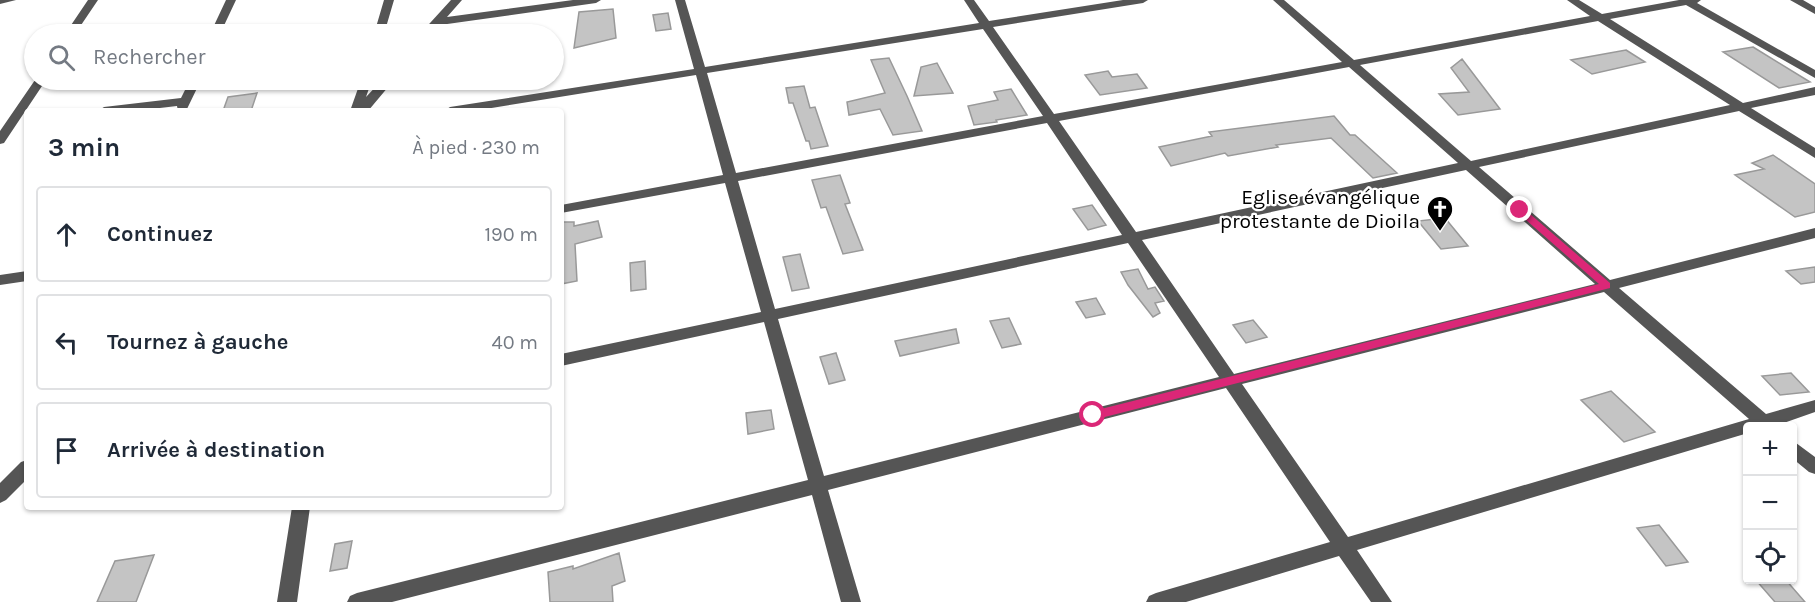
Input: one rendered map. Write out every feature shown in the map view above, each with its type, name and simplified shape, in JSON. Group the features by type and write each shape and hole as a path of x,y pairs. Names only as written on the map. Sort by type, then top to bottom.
{"street":[{"path":"0,1 10,0"},
{"path":"77,24 93,0"},
{"path":"220,24 231,0"},
{"path":"382,24 389,0"},
{"path":"436,22 457,0"},
{"path":"436,22 596,0"},
{"path":"680,0 851,602"},
{"path":"969,0 1382,602"},
{"path":"469,108 1143,0"},
{"path":"1278,0 1763,422"},
{"path":"1572,0 1815,154"},
{"path":"564,207 1690,0 1815,75"},
{"path":"1795,0 1815,11"},
{"path":"0,140 6,123 32,90"},
{"path":"151,108 183,106 190,90"},
{"path":"357,108 363,90"},
{"path":"364,108 379,90"},
{"path":"564,359 1815,91"},
{"path":"6,123 24,121"},
{"path":"357,602 1815,232"},
{"path":"0,280 24,276"},
{"path":"1771,422 1815,406"},
{"path":"1156,602 1743,430"},
{"path":"1797,451 1815,467"},
{"path":"0,495 24,473"},
{"path":"287,602 301,510"}],"building":[{"path":"613,9 616,38 574,48 579,12"},
{"path":"668,13 671,29 656,31 653,15"},
{"path":"1753,47 1810,82 1779,88 1723,52"},
{"path":"1626,50 1645,62 1592,74 1571,60"},
{"path":"889,58 922,131 893,135 880,109 849,115 847,102 885,93 871,60"},
{"path":"1462,59 1500,109 1458,115 1439,94 1469,92 1451,68"},
{"path":"937,63 953,93 914,96 921,67"},
{"path":"1108,71 1112,77 1137,74 1147,88 1100,95 1085,75"},
{"path":"804,86 810,108 815,107 828,146 811,149 793,103 789,103 786,88"},
{"path":"1011,89 1027,115 974,125 968,106 998,100 994,92"},
{"path":"257,93 252,108 224,108 228,97"},
{"path":"1334,116 1350,135 1355,135 1397,173 1373,178 1331,138 1276,145 1278,147 1228,156 1225,153 1171,166 1159,147 1212,136 1209,132"},
{"path":"1773,155 1815,184 1815,212 1795,217 1735,175 1764,169 1752,163"},
{"path":"840,175 850,203 845,204 863,250 843,254 826,207 821,208 812,180"},
{"path":"1092,205 1106,225 1088,230 1073,209"},
{"path":"1445,218 1468,246 1441,249 1418,221"},
{"path":"598,221 602,237 575,244 577,281 564,283 564,222 574,222 574,226"},
{"path":"800,254 809,288 792,291 783,257"},
{"path":"645,261 646,289 631,291 630,263"},
{"path":"1815,267 1815,282 1801,284 1786,271"},
{"path":"1138,269 1148,289 1155,287 1164,301 1155,303 1160,313 1153,317 1128,285 1121,272"},
{"path":"1096,298 1105,314 1086,318 1076,302"},
{"path":"1009,318 1021,344 1002,348 990,321"},
{"path":"1253,320 1267,337 1246,343 1233,325"},
{"path":"956,329 959,343 900,356 895,341"},
{"path":"836,353 845,380 829,384 820,357"},
{"path":"1791,373 1809,392 1780,395 1762,376"},
{"path":"1611,391 1655,432 1624,442 1581,400"},
{"path":"771,410 774,429 748,434 746,413"},
{"path":"1659,525 1688,562 1666,566 1637,528"},
{"path":"352,541 347,568 330,571 335,544"},
{"path":"619,553 625,581 612,586 613,602 550,602 548,572 573,566 573,569"},
{"path":"154,555 136,602 97,602 115,561"},
{"path":"1759,584 1789,584 1805,602 1775,602"}],"place":[{"name":"Eglise évangélique protestante de Dioila","path":"1440,232"}],"route":[{"path":"1093,415 1606,285 1520,210"}]}
